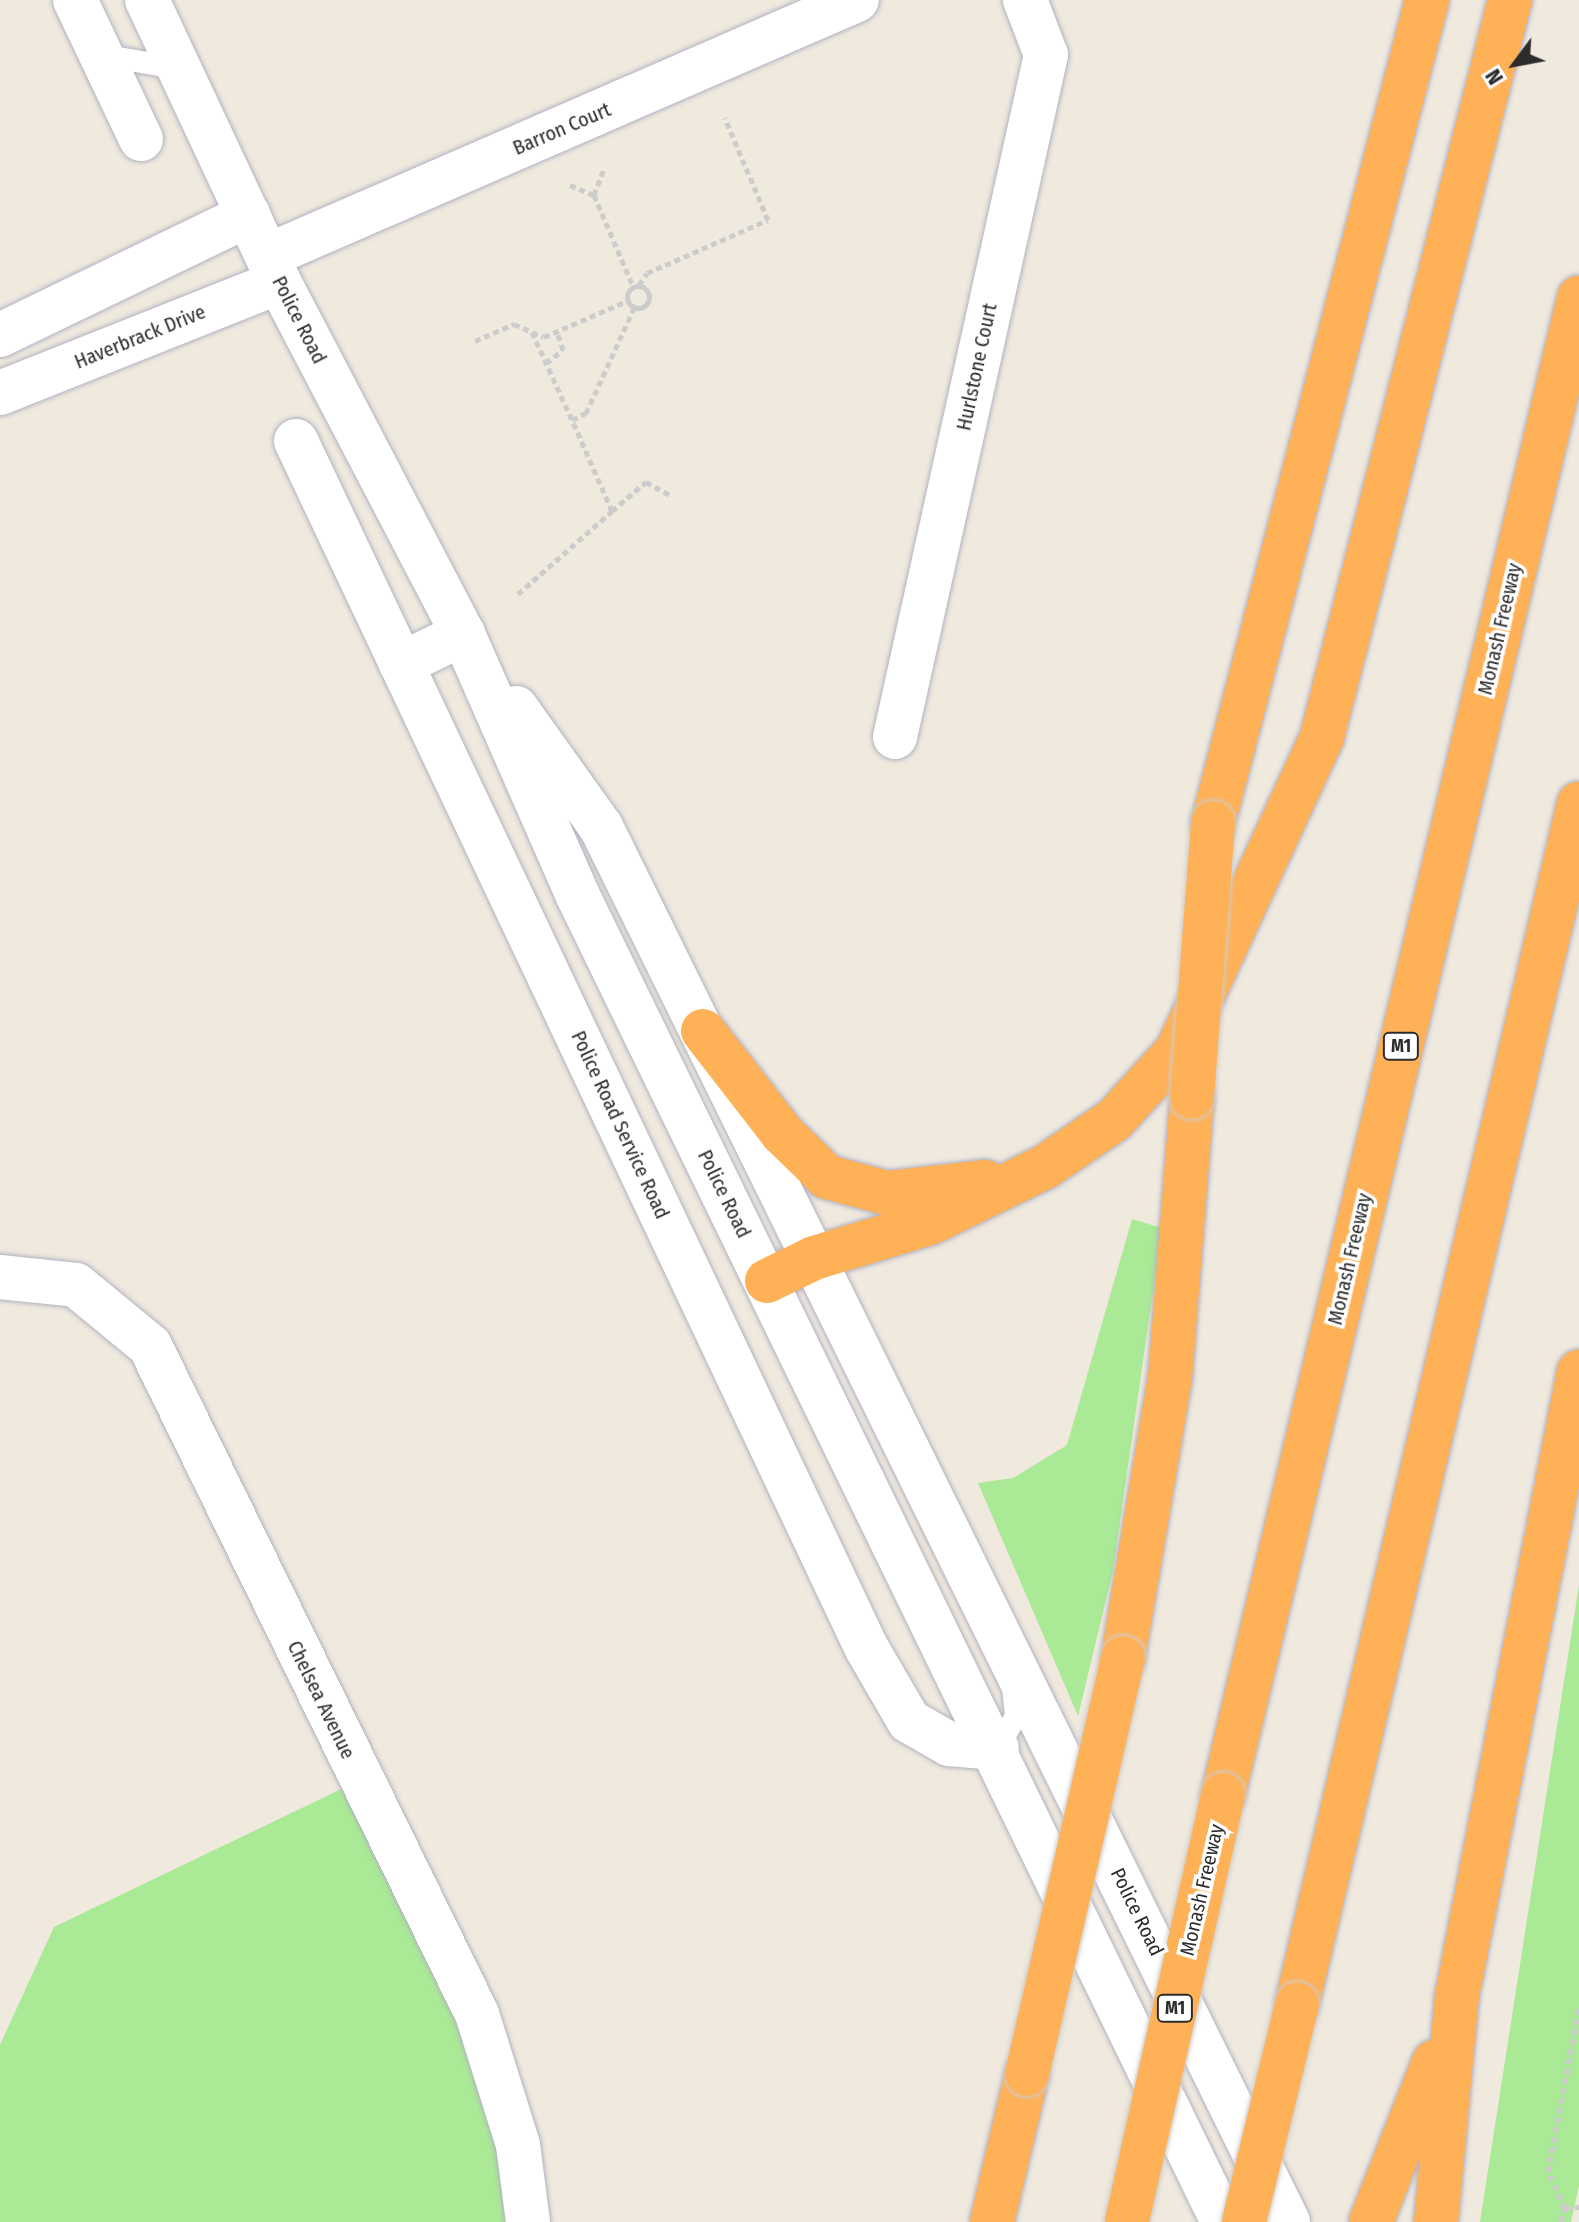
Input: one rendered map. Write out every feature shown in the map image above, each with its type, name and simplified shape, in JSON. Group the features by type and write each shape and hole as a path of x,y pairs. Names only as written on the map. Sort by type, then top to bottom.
{"highway":[{"path":"992,2222 1123,1658 1170,1378 1213,823 1427,0"},
{"path":"767,1281 814,1258 930,1223 1045,1167 1114,1120 1177,1051 1322,737 1510,0"},
{"name":"Monash Freeway","path":"1127,2221 1223,1795 1579,298"},
{"path":"1244,2222 1579,804"},
{"path":"703,1031 782,1133 827,1177 887,1193 959,1189 1045,1167"},
{"path":"1436,2222 1457,1996 1579,1372"},
{"path":"1371,2222 1406,2146 1457,1996"}],"street":[{"path":"75,0 141,139"},
{"name":"Police Road","path":"147,0 176,68 273,269 463,634 578,896 997,1748 1223,2222"},
{"name":"Barron Court","path":"273,269 857,0"},
{"name":"Hurlstone Court","path":"895,737 1046,55 1025,0"},
{"path":"0,335 248,215"},
{"name":"Haverbrack Drive","path":"0,393 273,269"},
{"name":"Police Road Service Road","path":"296,441 866,1647 909,1721 949,1744 997,1748"},
{"path":"401,664 463,634"},
{"name":"Police Road","path":"463,634 601,827 1007,1645 1288,2222"},
{"name":"Chelsea Avenue","path":"0,1277 76,1285 150,1346 477,2014 518,2145 528,2222"}],"lane":[{"path":"101,55 176,68"},
{"name":"Police Road","path":"997,1748 1016,1716 1007,1645"}],"path":[{"path":"536,340 627,301 647,273 768,220 725,118"},
{"path":"594,195 603,171"},
{"path":"570,185 594,195 636,286 649,299 634,308 586,413 572,420"},
{"path":"627,301 634,308"},
{"path":"475,341 514,324 544,337"},
{"path":"546,363 562,353 557,331"},
{"path":"532,332 612,511"},
{"path":"518,594 646,482 671,496"},
{"path":"1561,2222 1565,2208 1548,2172 1579,2008"},
{"path":"1565,2208 1579,2207"}],"green space":[{"path":"1132,1219 1162,1228 1113,1571 1078,1716 978,1483 1013,1478 1067,1445"},
{"path":"1579,1585 1579,2186 1571,2222 1480,2222"},
{"path":"360,1780 477,2014 528,2222 0,2222 0,2045 54,1927"}]}
